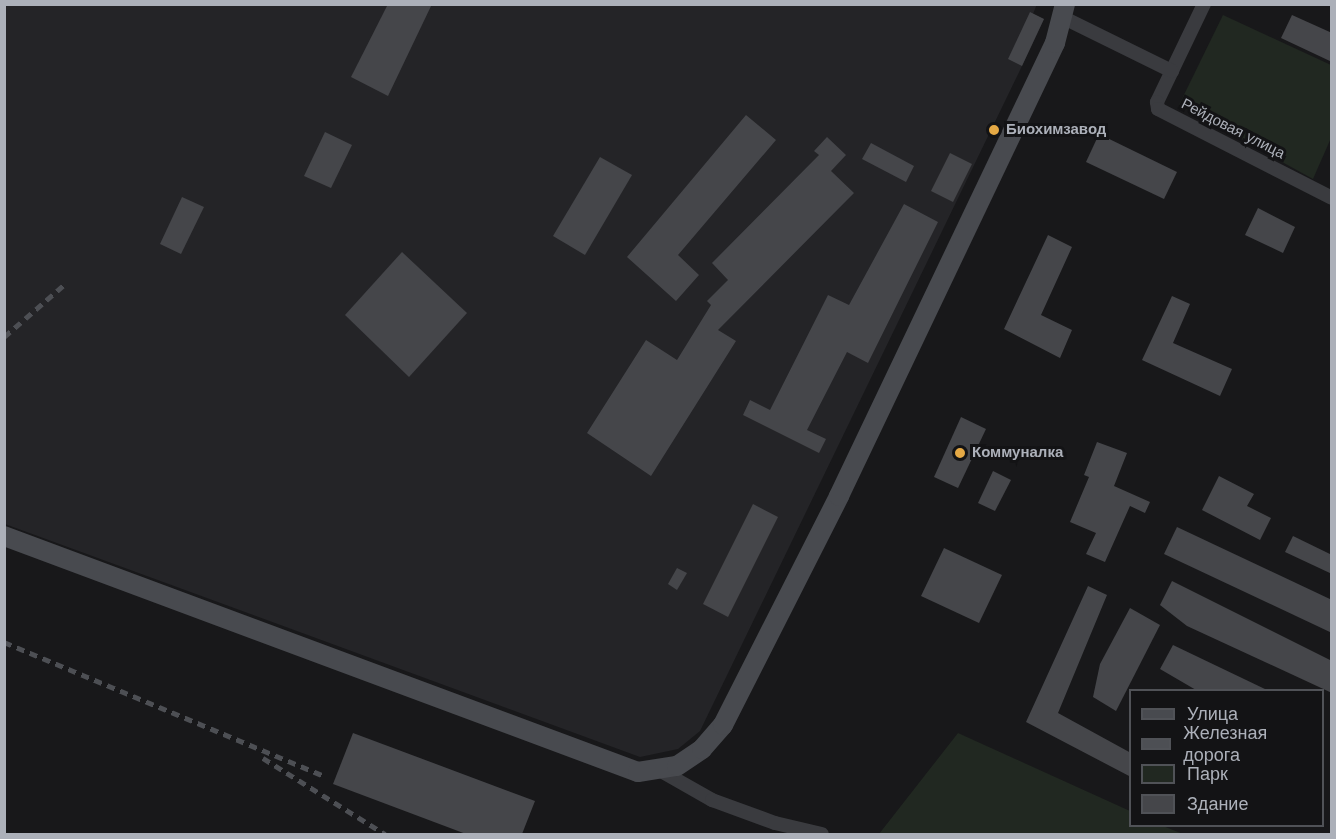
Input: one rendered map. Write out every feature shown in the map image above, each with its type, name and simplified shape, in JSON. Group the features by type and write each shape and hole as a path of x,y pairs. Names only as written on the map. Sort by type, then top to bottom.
{"main road":[{"path":"4,536 638,772 661,771 688,760 723,725 838,496 1055,43 1062,10"}],"street":[{"name":"Рейдовая улица","path":"1204,4 1157,102 1158,109 1332,198"},
{"path":"1062,10 1172,71"},
{"path":"661,771 711,800 775,824 822,834"}],"shaded area":[{"path":"1037,4 1033,14 1044,19 1022,66 700,731 678,749 640,757 5,524 4,5"}],"green space":[{"path":"1223,15 1331,65 1331,138 1313,179 1179,105"},
{"path":"958,733 1129,811 1129,827 1166,827 1183,834 879,834"}],"building":[{"path":"388,4 432,4 388,96 351,77"},
{"path":"1030,12 1044,19 1022,66 1008,59"},
{"path":"1292,15 1332,33 1332,62 1281,38"},
{"path":"746,115 776,140 678,255 699,275 676,301 627,257"},
{"path":"325,132 352,145 331,188 304,176"},
{"path":"1099,134 1177,172 1164,199 1086,162"},
{"path":"827,137 846,155 831,171 854,193 718,330 736,341 651,476 587,433 646,340 677,360 711,305 707,301 728,280 712,263 819,155 814,151"},
{"path":"871,143 914,166 906,182 862,159"},
{"path":"950,153 972,164 953,202 931,191"},
{"path":"600,157 632,175 585,255 553,236"},
{"path":"182,197 204,207 181,254 160,244"},
{"path":"904,204 938,222 868,363 847,352 807,430 826,439 819,453 743,415 750,400 770,410 828,295 849,305"},
{"path":"1258,208 1295,227 1283,253 1245,235"},
{"path":"1048,235 1072,247 1041,315 1072,330 1060,358 1004,329"},
{"path":"402,252 467,313 409,377 345,315"},
{"path":"1172,296 1190,304 1173,343 1232,369 1220,396 1142,360"},
{"name":"Коммуналка","path":"961,417 986,429 958,488 934,477"},
{"path":"1097,442 1127,453 1114,486 1150,502 1145,513 1130,506 1105,562 1086,554 1096,533 1070,522 1089,477 1084,475"},
{"path":"993,471 1011,480 995,511 978,503"},
{"path":"1219,476 1254,494 1247,506 1271,518 1260,540 1202,510"},
{"path":"753,504 778,517 728,617 703,604"},
{"path":"1177,527 1332,600 1332,633 1164,554"},
{"path":"1293,536 1332,555 1332,574 1285,552"},
{"path":"944,548 1002,575 979,623 921,596"},
{"path":"677,568 687,573 677,590 668,584"},
{"path":"1172,581 1332,661 1332,693 1187,626 1160,605"},
{"path":"1088,586 1107,595 1058,713 1129,752 1129,776 1026,722"},
{"path":"1130,608 1160,625 1116,711 1093,697 1100,664"},
{"path":"1173,645 1265,689 1194,689 1160,669"},
{"path":"353,733 535,801 522,834 466,834 333,784"}],"railway":[{"path":"4,337 66,283"},
{"path":"4,642 322,775"},
{"path":"263,758 385,834"}],"place":[{"name":"Биохимзавод","path":"994,130"},
{"name":"Коммуналка","path":"960,453"}]}
